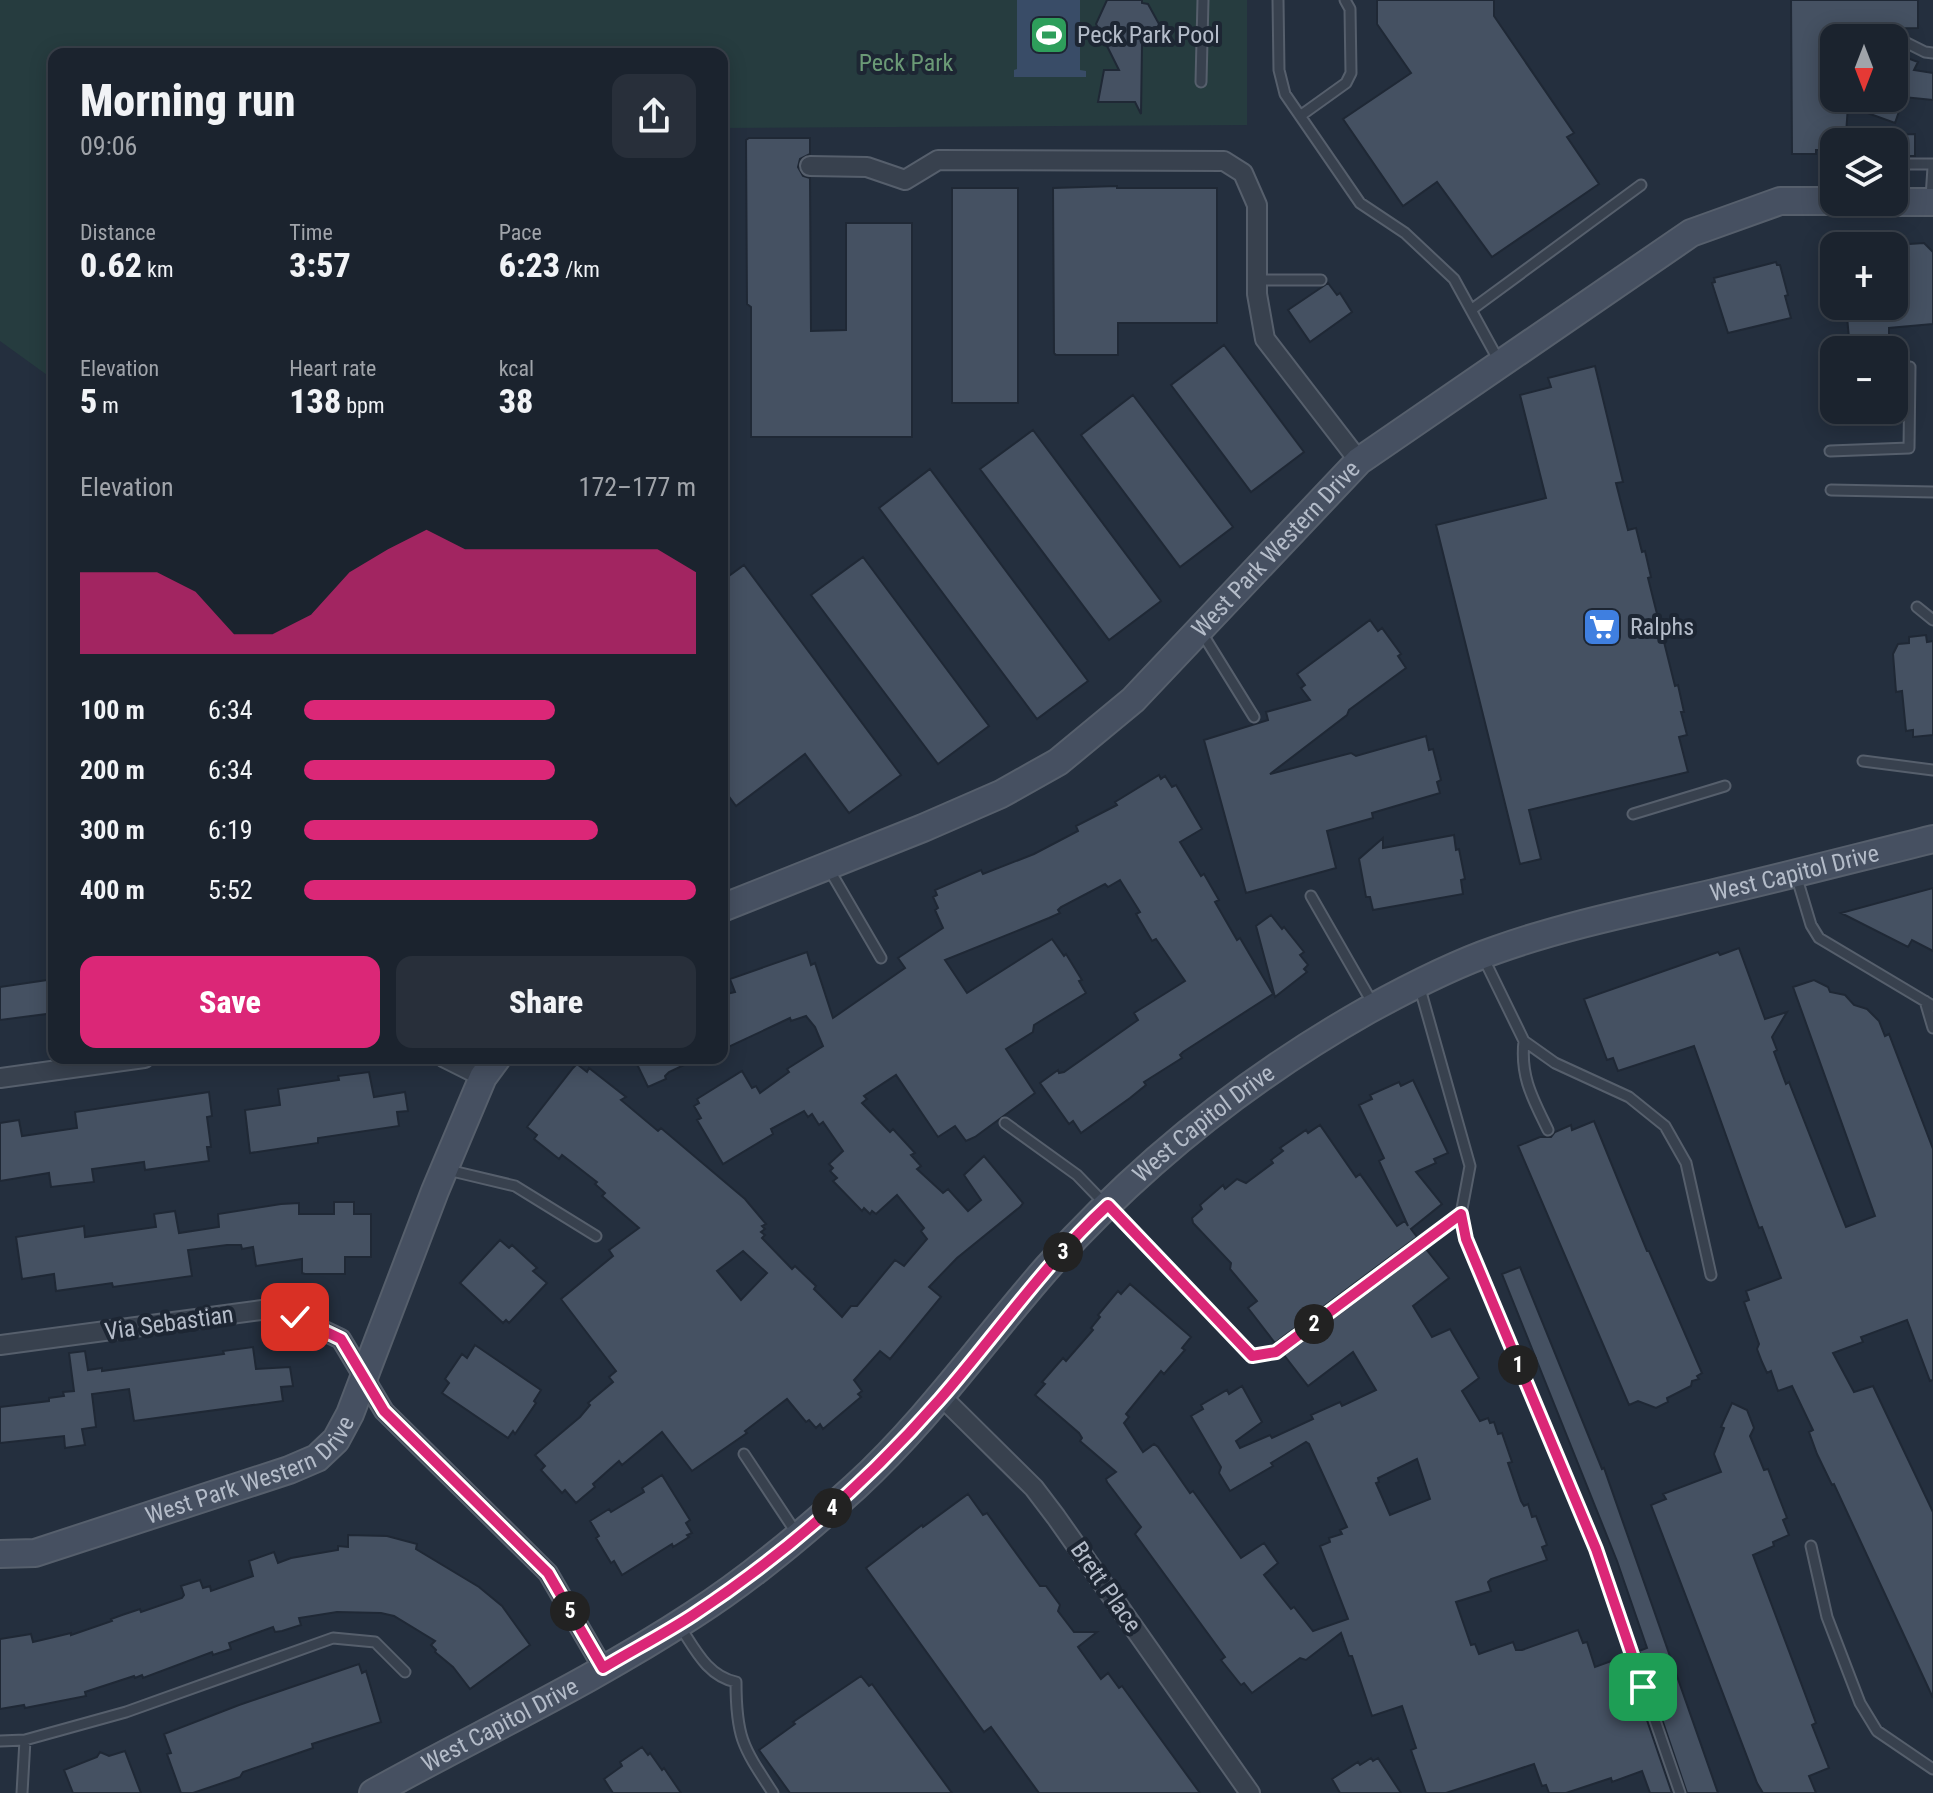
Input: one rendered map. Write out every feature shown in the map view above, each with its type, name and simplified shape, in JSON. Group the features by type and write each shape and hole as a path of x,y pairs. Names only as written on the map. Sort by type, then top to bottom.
{"street":[{"path":"810,166 867,167 905,180 938,160 1224,161 1243,173 1257,205 1257,294 1265,339 1359,461"},
{"name":"West Park Western Drive","path":"728,906 1001,794 1058,762 1133,700 1359,461 1691,233 1780,201 1820,201"},
{"path":"1908,202 1932,202"},
{"name":"West Capitol Drive","path":"373,1793 566,1690 678,1624 730,1590 799,1537 890,1453 942,1397 1048,1267 1153,1162 1221,1106 1274,1069 1375,1007 1482,956 1572,927 1933,839"},
{"path":"0,1078 101,1064"},
{"name":"West Park Western Drive","path":"0,1554 35,1553 289,1470 317,1458 336,1440 364,1380 444,1169 490,1067"},
{"name":"Via Sebastian","path":"0,1345 269,1309 295,1317 341,1339 384,1411 548,1573 603,1668"},
{"name":"Brett Place","path":"942,1397 1034,1488 1250,1793"}],"lane":[{"path":"1201,82 1203,0"},
{"path":"1278,0 1281,82 1285,94 1360,203 1405,233 1454,279 1500,364"},
{"path":"1300,116 1346,83 1351,73 1350,9 1345,0"},
{"path":"1908,44 1933,53"},
{"path":"1908,164 1933,165 1932,202"},
{"path":"1471,310 1641,185"},
{"path":"1257,280 1321,280"},
{"path":"1830,451 1909,448 1908,367"},
{"path":"1831,490 1933,492"},
{"path":"1917,607 1933,620"},
{"path":"1200,630 1254,717"},
{"path":"1863,761 1933,770"},
{"path":"1633,814 1725,786"},
{"path":"827,866 881,958"},
{"path":"1795,874 1811,925 1819,938 1929,1003 1933,1028"},
{"path":"1311,896 1375,1007"},
{"path":"1482,956 1524,1041 1555,1063 1629,1097 1665,1126 1686,1163 1711,1275"},
{"path":"1419,985 1470,1166 1461,1214 1466,1239 1596,1549 1680,1793"},
{"path":"1524,1041 1522,1061 1528,1086 1548,1130"},
{"path":"1005,1123 1077,1175 1252,1356 1276,1352 1461,1214"},
{"path":"444,1169 515,1186 596,1236"},
{"path":"744,1454 799,1537"},
{"path":"1811,1546 1827,1617 1860,1703 1877,1731 1933,1769"},
{"path":"678,1624 709,1669 722,1679 736,1682 738,1729 743,1746 773,1793"},
{"path":"0,1741 25,1740 126,1712 333,1638 375,1642 405,1672"},
{"path":"22,1793 25,1740"}],"green space":[{"name":"Peck Park","path":"0,0 1247,0 1247,125 728,128 728,48 48,48 48,376 0,341"}],"water":[{"name":"Peck Park Pool","path":"1017,0 1080,0 1080,70 1086,71 1086,77 1014,77 1014,70 1017,69"}],"building":[{"path":"1107,0 1142,0 1142,3 1148,4 1159,24 1150,43 1142,45 1141,114 1135,102 1098,102 1104,70 1119,70 1096,24"},
{"path":"1377,0 1494,0 1494,16 1574,133 1567,137 1599,184 1492,257 1437,182 1403,206 1343,119 1411,73 1377,24"},
{"path":"1791,0 1918,0 1918,28 1908,28 1908,24 1820,24 1820,112 1848,112 1846,128 1820,128 1820,150 1816,150 1816,154 1792,154"},
{"path":"1908,58 1918,62 1914,70 1933,73 1933,100 1908,97"},
{"path":"1865,112 1899,112 1895,123"},
{"path":"1908,134 1915,134 1915,156 1908,156"},
{"path":"810,138 810,154 800,159 798,167 803,176 810,178 811,331 846,330 846,223 912,223 912,437 751,437 751,307 747,304 746,140"},
{"path":"952,188 1018,188 1018,403 952,403"},
{"path":"1053,188 1217,188 1217,323 1118,323 1118,355 1056,355"},
{"path":"1924,243 1933,252 1933,324 1889,328 1889,336 1849,336 1847,320 1908,320 1908,244"},
{"path":"1776,262 1780,265 1791,318 1728,333 1712,283 1715,282 1714,278"},
{"path":"1328,283 1337,295 1340,293 1352,312 1310,342 1288,310"},
{"path":"1224,345 1304,452 1251,492 1171,385"},
{"path":"1595,366 1623,482 1616,483 1628,530 1636,528 1642,552 1645,551 1651,577 1648,578 1675,686 1678,685 1687,735 1679,737 1688,772 1529,810 1541,859 1520,864 1436,525 1546,498 1520,395 1551,387 1548,378"},
{"path":"1133,395 1233,527 1180,567 1081,435"},
{"path":"1033,430 1161,601 1109,640 980,469"},
{"path":"930,469 1088,681 1037,719 879,508"},
{"path":"863,557 989,726 938,764 811,595"},
{"path":"744,565 901,775 849,813 805,754 736,806 728,795 728,577"},
{"path":"1370,620 1378,631 1382,628 1401,654 1398,656 1406,668 1270,774 1351,753 1356,756 1426,736 1429,750 1433,749 1441,780 1437,782 1440,793 1372,813 1373,818 1327,831 1336,868 1246,893 1204,740 1268,720 1266,712 1310,700 1301,688 1305,685 1297,674"},
{"path":"1926,635 1927,642 1933,641 1933,735 1913,737 1913,730 1906,731 1902,691 1896,692 1893,654 1898,644 1909,643 1909,637"},
{"path":"1159,775 1161,779 1165,776 1172,787 1176,785 1202,829 1180,842 1201,876 1204,874 1219,900 1215,902 1273,994 1183,1052 1180,1055 1182,1058 1144,1082 1146,1085 1130,1098 1081,1133 1073,1121 1069,1124 1040,1083 1058,1070 1059,1073 1064,1072 1138,1020 1134,1013 1185,981 1156,939 1152,941 1136,914 1140,912 1120,880 1108,887 1105,884 1061,907 1058,910 1060,913 945,960 967,993 1052,939 1064,956 1066,954 1082,980 1079,981 1086,993 1034,1025 1033,1032 1006,1049 1035,1093 975,1137 966,1141 955,1126 938,1137 896,1075 864,1096 867,1099 862,1103 915,1153 911,1155 921,1166 917,1169 943,1193 948,1189 968,1211 981,1200 964,1175 984,1156 1023,1203 957,1258 929,1287 941,1297 890,1359 880,1351 854,1380 862,1391 858,1394 861,1397 823,1429 820,1424 816,1428 809,1420 806,1422 787,1399 745,1431 747,1433 692,1471 662,1432 622,1465 619,1461 576,1503 565,1490 562,1493 541,1470 545,1466 535,1455 580,1417 590,1405 588,1403 613,1382 609,1377 616,1371 561,1299 613,1256 609,1250 639,1228 602,1196 605,1193 595,1184 597,1182 562,1155 559,1159 534,1139 537,1135 527,1127 573,1068 577,1064 587,1072 589,1068 626,1097 621,1100 658,1131 661,1128 745,1199 766,1224 762,1226 765,1229 761,1232 765,1235 762,1238 792,1269 795,1266 816,1286 814,1289 842,1317 851,1306 857,1306 895,1260 904,1266 927,1239 921,1231 924,1228 897,1195 876,1214 872,1211 870,1214 864,1208 862,1211 833,1181 837,1178 830,1171 833,1168 829,1164 843,1151 823,1122 819,1125 812,1114 808,1117 804,1111 771,1129 773,1134 723,1164 697,1120 701,1118 694,1106 699,1103 697,1099 742,1071 752,1088 756,1086 760,1093 789,1072 787,1069 823,1046 815,1027 806,1016 791,1021 790,1018 728,1047 728,994 735,992 730,979 807,952 811,965 815,963 833,1018 905,968 898,958 943,928 935,910 938,908 933,897 937,895 935,890 981,870 983,874 1034,854 1078,831 1076,826 1117,805 1115,802","holes":["743,1251 767,1273 741,1300 717,1271"]},
{"path":"1454,835 1465,879 1461,880 1463,894 1373,910 1370,897 1366,897 1359,859 1383,838 1383,848"},
{"path":"1933,888 1933,951 1912,940 1908,947 1841,913"},
{"path":"1271,915 1304,952 1300,955 1308,965 1304,969 1307,972 1275,997 1256,926"},
{"path":"1739,948 1765,1019 1787,1012 1772,1037 1777,1050 1774,1052 1786,1084 1789,1082 1846,1227 1875,1216 1793,987 1814,980 1828,987 1830,992 1845,995 1854,1005 1867,1009 1879,1021 1885,1036 1889,1034 1933,1149 1933,1380 1930,1381 1907,1320 1861,1337 1863,1342 1833,1353 1854,1392 1873,1386 1933,1512 1933,1698 1834,1484 1817,1454 1809,1432 1813,1430 1792,1386 1778,1391 1771,1371 1767,1373 1757,1349 1759,1344 1744,1302 1749,1300 1746,1291 1781,1278 1762,1227 1759,1228 1694,1046 1618,1071 1613,1058 1607,1060 1584,999 1718,952 1720,955"},
{"path":"48,980 48,1014 0,1020 0,987"},
{"path":"637,1064 686,1064 669,1072 666,1079 648,1087"},
{"path":"369,1072 374,1097 405,1092 408,1111 397,1112 399,1126 318,1138 318,1143 250,1153 245,1110 280,1105 278,1089"},
{"path":"1413,1080 1448,1153 1434,1159 1436,1163 1416,1172 1442,1204 1411,1229 1417,1237 1275,1343 1248,1308 1257,1301 1230,1269 1231,1263 1193,1223 1192,1218 1202,1209 1200,1205 1223,1185 1225,1189 1237,1179 1246,1183 1273,1163 1271,1160 1283,1151 1280,1148 1306,1130 1308,1133 1320,1125 1356,1177 1360,1174 1397,1226 1405,1221 1408,1226 1379,1161 1384,1158 1359,1105 1372,1099 1370,1095 1399,1082 1401,1086"},
{"path":"209,1092 212,1116 207,1117 211,1147 207,1147 209,1161 145,1170 144,1162 92,1169 94,1182 51,1187 49,1173 0,1181 0,1123 19,1120 22,1136 77,1128 75,1112"},
{"path":"1594,1121 1647,1251 1702,1373 1697,1376 1699,1379 1692,1381 1691,1386 1667,1398 1668,1402 1656,1408 1638,1401 1629,1405 1518,1146 1540,1137 1551,1137 1571,1125 1572,1130"},
{"path":"334,1202 354,1202 354,1214 371,1214 371,1257 345,1257 345,1274 302,1273 302,1259 256,1266 253,1247 242,1249 241,1245 227,1245 188,1250 192,1276 56,1291 54,1274 22,1279 16,1237 84,1226 85,1237 156,1227 154,1214 175,1211 179,1233 219,1227 218,1214 281,1204 299,1203 299,1214 334,1214"},
{"path":"500,1240 509,1248 512,1245 537,1268 533,1271 547,1283 509,1323 506,1320 503,1323 460,1283"},
{"path":"1426,1249 1449,1278 1413,1306 1432,1337 1450,1329 1479,1378 1462,1391 1480,1421 1488,1418 1490,1423 1494,1422 1498,1434 1502,1433 1521,1501 1524,1506 1528,1504 1532,1517 1536,1516 1547,1545 1542,1547 1547,1560 1491,1579 1488,1582 1491,1591 1456,1602 1471,1645 1475,1644 1479,1654 1513,1642 1516,1650 1522,1650 1578,1630 1583,1643 1587,1642 1595,1667 1625,1656 1672,1793 1650,1793 1642,1771 1566,1793 1549,1793 1546,1785 1542,1786 1534,1764 1446,1793 1426,1793 1411,1750 1416,1748 1402,1706 1372,1716 1341,1633 1306,1660 1300,1658 1252,1693 1244,1683 1241,1685 1221,1660 1225,1657 1135,1534 1141,1527 1106,1479 1116,1472 1080,1441 1079,1433 1035,1395 1063,1358 1066,1361 1093,1330 1091,1328 1100,1317 1098,1315 1118,1291 1121,1294 1130,1284 1191,1337 1182,1348 1185,1350 1164,1374 1161,1371 1126,1414 1129,1417 1124,1423 1143,1452 1154,1444 1158,1447 1241,1558 1264,1543 1278,1563 1264,1575 1313,1631 1348,1619 1320,1546 1330,1542 1329,1538 1342,1534 1340,1530 1347,1527 1309,1444 1306,1442 1230,1491 1219,1473 1221,1467 1191,1416 1203,1409 1201,1405 1227,1390 1229,1394 1242,1386 1262,1422 1236,1441 1240,1448 1270,1435 1272,1438 1313,1419 1311,1415 1340,1402 1342,1406 1376,1390 1353,1352 1308,1386 1284,1355","holes":["1417,1459 1430,1499 1390,1515 1376,1483 1379,1482 1378,1478"]},
{"path":"1520,1267 1604,1468 1718,1793 1687,1793 1639,1651 1647,1648 1617,1561 1502,1274"},
{"path":"475,1345 541,1390 515,1434 513,1431 508,1438 442,1393 449,1383 445,1379 462,1354 467,1358"},
{"path":"253,1347 256,1369 290,1367 293,1386 281,1387 283,1401 134,1421 129,1389 92,1394 96,1427 82,1429 85,1445 65,1448 64,1436 0,1443 0,1407 49,1401 49,1398 64,1396 63,1392 74,1391 69,1353 85,1351 88,1370 102,1368 102,1371"},
{"path":"1732,1403 1747,1410 1754,1428 1750,1436 1764,1470 1768,1469 1787,1518 1783,1520 1789,1535 1753,1555 1816,1723 1812,1725 1829,1768 1809,1776 1816,1793 1763,1793 1757,1783 1651,1505 1666,1499 1663,1494 1721,1472 1714,1454"},
{"path":"662,1475 690,1520 686,1523 692,1533 622,1575 596,1538 599,1536 590,1521 644,1492 642,1488"},
{"path":"968,1494 983,1515 987,1513 1040,1586 1046,1586 1060,1605 1058,1611 1074,1632 1097,1632 1078,1647 1101,1679 1108,1673 1119,1688 1122,1686 1200,1793 1039,1793 991,1727 984,1732 866,1568"},
{"path":"348,1535 387,1536 417,1544 416,1549 479,1587 502,1606 530,1645 470,1689 453,1667 435,1652 431,1645 435,1641 394,1616 337,1612 299,1618 301,1625 275,1632 273,1627 229,1643 231,1649 213,1655 212,1652 143,1678 142,1675 134,1676 85,1692 86,1696 25,1708 24,1705 0,1709 0,1639 31,1634 33,1642 71,1635 140,1609 141,1612 182,1598 181,1586 200,1580 203,1588 210,1586 211,1591 253,1576 249,1561 274,1552 278,1563 338,1550 338,1546 348,1547"},
{"path":"359,1664 362,1673 366,1671 381,1722 312,1744 313,1748 243,1772 240,1777 193,1793 181,1793 167,1754 171,1753 164,1734"},
{"path":"861,1676 869,1686 872,1684 952,1793 790,1793 759,1750 795,1724 793,1722"},
{"path":"642,1747 662,1770 664,1768 681,1793 613,1793 604,1779 622,1766 620,1762"},
{"path":"125,1751 141,1793 73,1793 64,1770 97,1757 100,1752 109,1756"},
{"path":"1371,1758 1373,1761 1378,1758 1401,1793 1340,1793 1332,1779 1358,1762 1360,1765"}],"place":[{"name":"Peck Park Pool","path":"1049,35"},
{"name":"Ralphs","path":"1602,627"}],"route":[{"path":"295,1317 341,1339 384,1411 548,1573 603,1668 730,1590 799,1537 859,1483 942,1397 1048,1267 1108,1205 1252,1356 1276,1352 1461,1214 1466,1239 1596,1549 1643,1687"}]}
